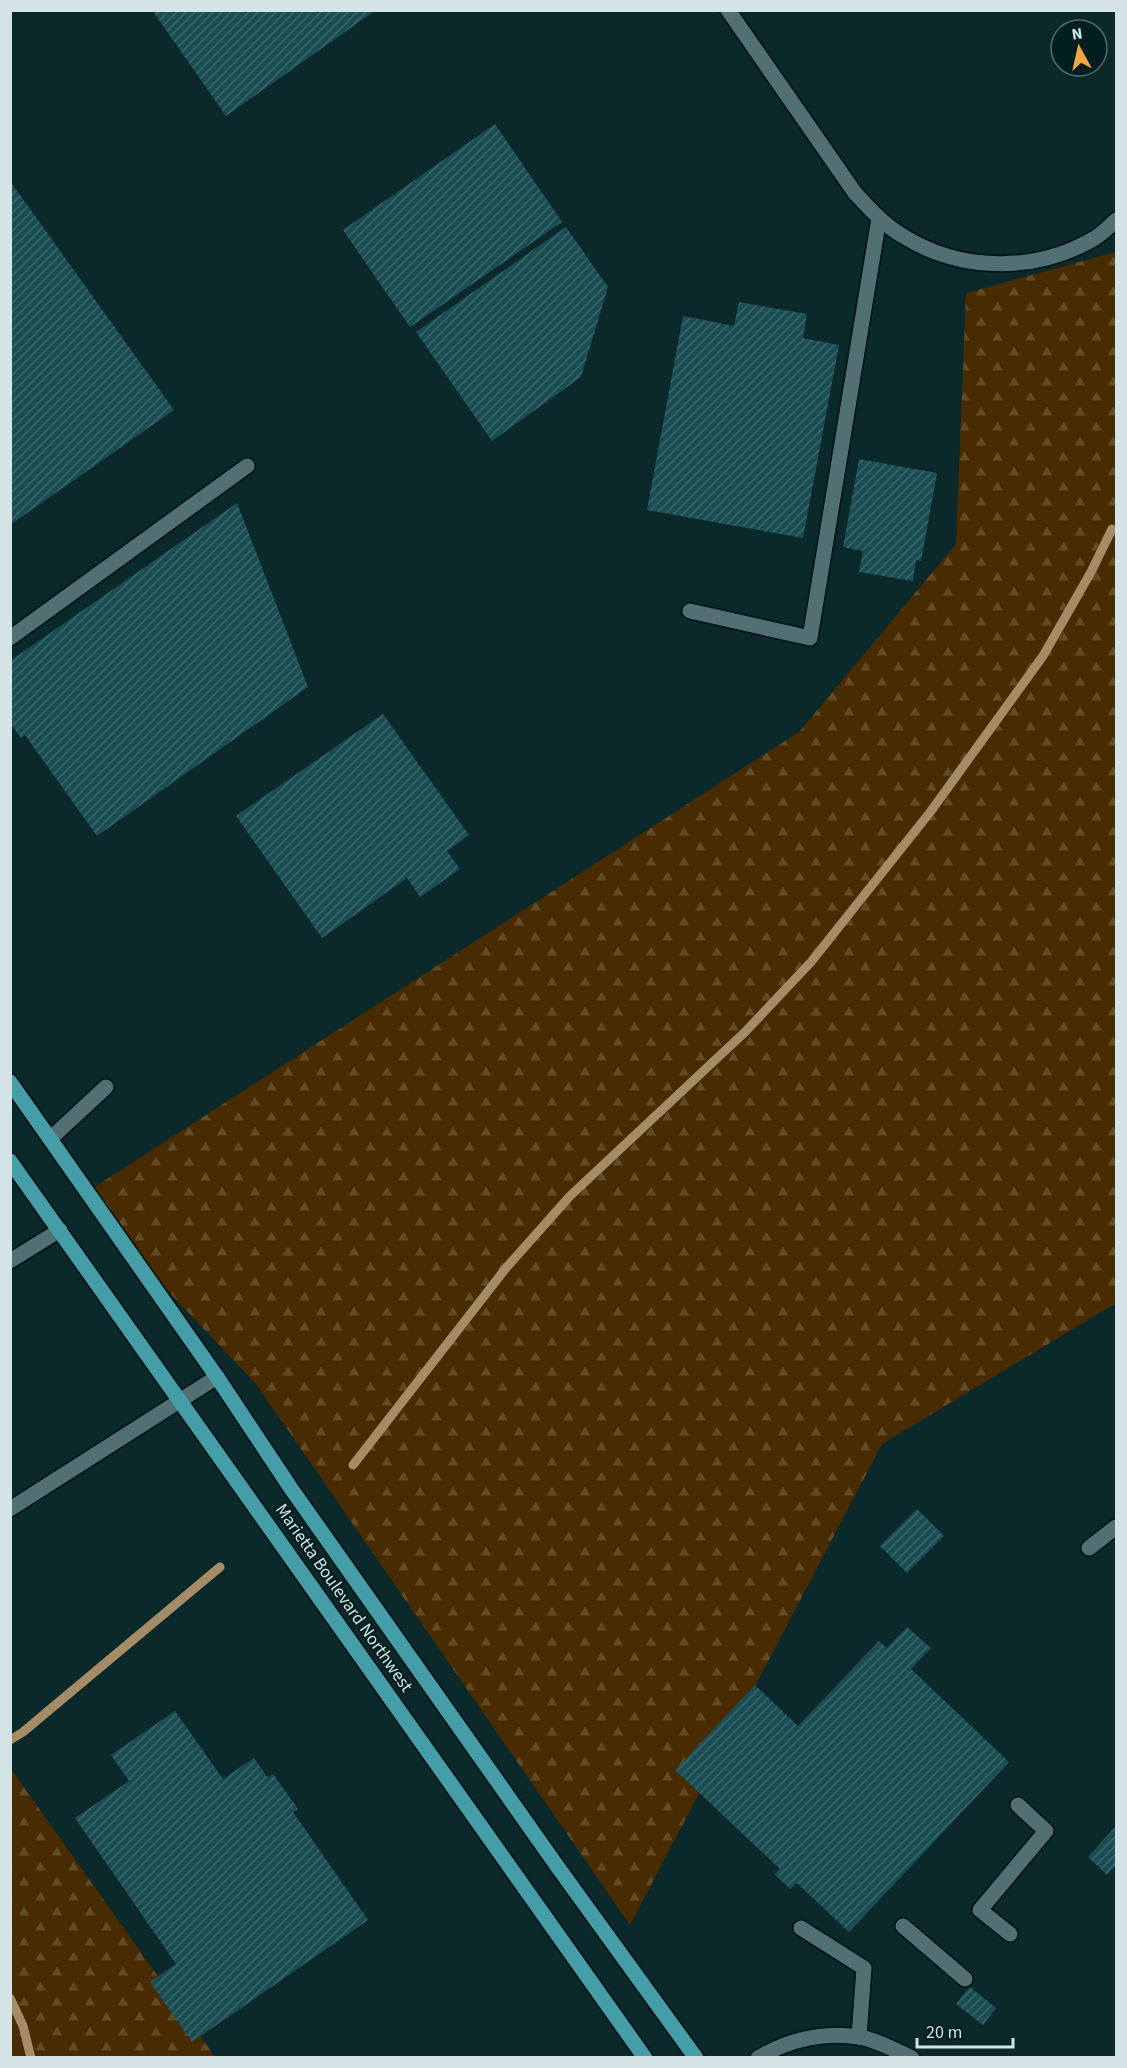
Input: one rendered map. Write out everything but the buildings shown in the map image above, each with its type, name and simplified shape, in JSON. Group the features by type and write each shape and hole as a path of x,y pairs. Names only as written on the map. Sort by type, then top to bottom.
{"main road":[{"path":"10,1082 557,1866 696,2058"},
{"name":"Marietta Boulevard Northwest","path":"10,1161 645,2058"}],"street":[{"path":"728,10 855,193 879,218 901,236 926,249 956,260 1003,265 1056,255 1096,237 1116,220"},
{"path":"690,612 810,638 879,218"},
{"path":"10,638 248,466"},
{"path":"50,1138 106,1087"},
{"path":"10,1261 60,1230"},
{"path":"10,1509 217,1377"},
{"path":"1089,1548 1116,1527"},
{"path":"1010,1934 980,1910 1046,1831 1018,1805"},
{"path":"903,1926 965,1979"},
{"path":"801,1928 864,1968 859,2037"},
{"path":"758,2058 786,2043 826,2035 859,2037 912,2058"}],"green space":[{"path":"1116,252 1116,1303 882,1444 630,1925 256,1384 79,1197 799,732 956,544 966,293"},
{"path":"11,1769 215,2057 11,2057"}],"waterway":[{"path":"353,1465 506,1268 570,1196 745,1032 811,962 931,811 1043,656 1091,572 1112,529"},
{"path":"10,1740 23,1732 220,1567"},
{"path":"10,1998 23,2026 31,2058"}]}
